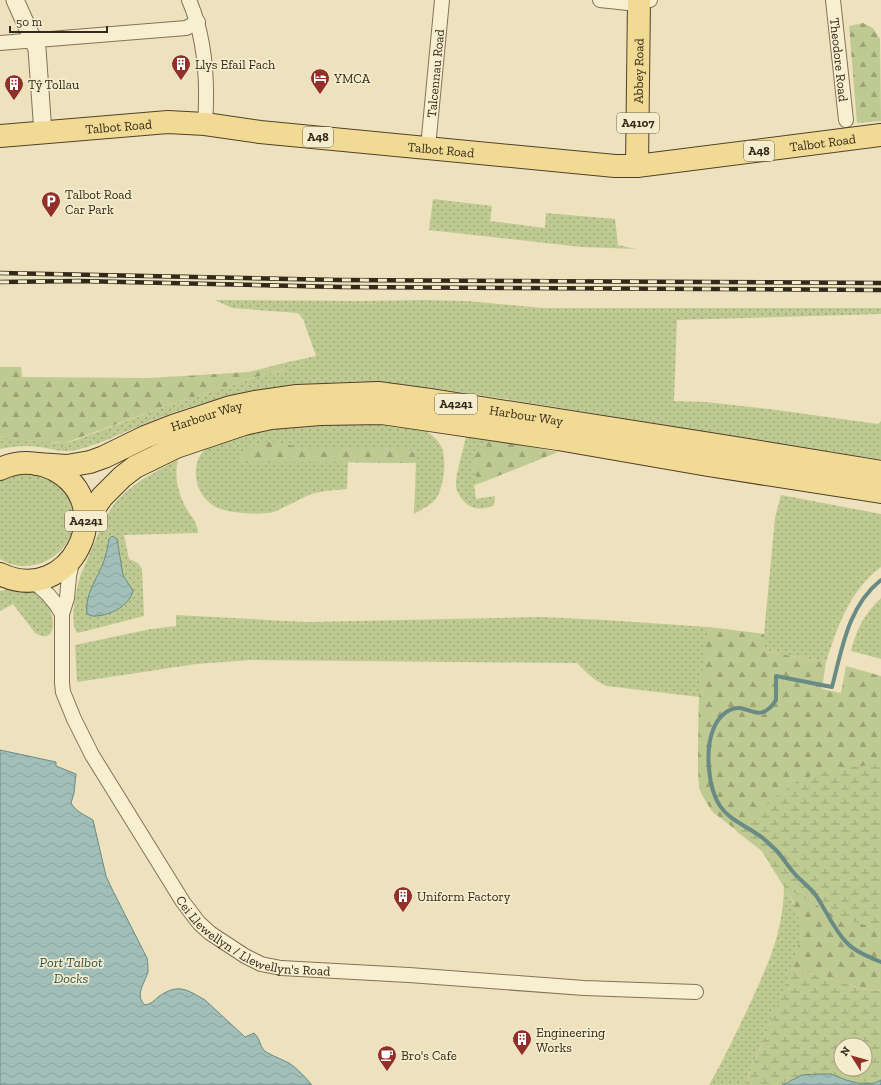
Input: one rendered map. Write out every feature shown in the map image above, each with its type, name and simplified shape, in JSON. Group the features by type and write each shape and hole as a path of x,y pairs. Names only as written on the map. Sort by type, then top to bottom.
{"main road":[{"name":"Abbey Road","path":"637,166 643,1"},
{"name":"Talbot Road","path":"0,136 168,122 205,124 260,132 615,166 637,166 881,135"},
{"name":"Harbour Way","path":"38,464 68,466 90,462 173,426 231,407 297,396 378,393 688,440 881,472"},
{"name":"Harbour Way","path":"86,520 102,497 122,477 135,468 176,447 244,424 271,418 320,414 382,413 558,439 708,465 881,492"},
{"name":"A4241","path":"1,469 15,464 38,464 60,472 81,498 86,520 84,536 80,546 73,558 61,569 55,573 36,580 10,578"}],"street":[{"path":"15,0 37,49 43,133"},
{"path":"189,0 198,22 206,71 205,124"},
{"name":"Talcennau Road","path":"428,147 442,0"},
{"path":"600,0 628,3 643,1"},
{"name":"Theodore Road","path":"833,0 846,120"},
{"path":"0,43 186,28 198,22"},
{"path":"62,614 67,598 69,576 73,558"},
{"path":"10,578 46,590 62,614"},
{"name":"Cei Llewellyn / Llewellyn's Road","path":"62,614 63,692 83,738 194,917 210,933 235,950 261,964 282,968 584,988 696,992"}],"green space":[{"path":"863,23 873,28 880,39 881,121 857,123 849,26"},
{"path":"433,199 492,206 490,221 545,228 546,213 615,219 618,245 636,249 582,247 429,230"},
{"path":"215,300 467,301 542,308 881,308 881,314 677,320 674,401 706,402 769,409 878,424 881,421 881,459 470,394 405,385 360,382 302,385 231,396 186,408 98,443 71,451 25,446 0,449 0,437 56,443 73,441 166,406 262,375 285,370 284,363 316,356 303,319 298,313 232,308"},
{"path":"284,363 285,370 262,375 166,406 65,443 0,437 0,367 21,367 22,377 150,378 249,372"},
{"path":"327,419 421,427 434,437 440,444 444,457 443,481 435,500 414,514 416,463 348,462 347,489 311,494 274,512 252,514 227,511 214,506 202,495 196,479 197,463 205,449 214,443 229,436"},
{"path":"466,436 492,440 489,441 473,470 481,483 474,485 476,499 495,496 494,505 476,508 467,505 459,495 456,482"},
{"path":"492,440 558,452 481,483 473,470 475,455 481,447 488,441"},
{"path":"266,442 276,442 308,449 408,449 413,452 416,463 246,463 240,460 240,456 247,448"},
{"path":"178,460 176,472 180,495 197,526 198,533 124,535 129,559 138,563 142,569 144,616 78,633 75,629 74,623 74,605 79,579 109,512 122,495 131,488 149,475","holes":["109,539 118,543 123,575 133,591 132,594 121,606 112,611 87,611 92,588 105,558"]},
{"path":"41,472 65,491 74,515 73,530 67,543 57,554 45,562 30,566 15,565 0,559 0,478 4,475"},
{"path":"781,495 881,514 881,567 870,576 861,587 846,610 835,635 826,662 763,651 881,764 720,818 712,811 699,787 699,697 607,686 594,679 577,663 250,660 196,664 77,682 75,645 151,629 176,626 176,615 307,622 541,617 708,627 764,634 775,518"},
{"path":"13,588 29,590 39,595 46,603 51,612 53,621 52,629 49,634 43,636 35,633 13,604 0,611 0,591"},
{"path":"881,598 881,659 851,651 862,622"},
{"path":"708,627 764,634 763,651 826,662 822,689 841,693 846,666 881,676 881,764 856,768 881,929 881,991 867,990 792,968 801,935 800,923 793,901 762,851 712,811 702,795 699,787 698,764 699,697"},
{"path":"881,764 881,930 836,916 784,887 762,851 736,831 769,801 786,789 806,778 835,769"},
{"path":"784,887 796,910 801,928 800,943 789,978 745,1085 709,1085 725,1056 768,962 781,920"},
{"path":"792,968 867,990 881,991 881,1080 875,1083 862,1084 838,1077 873,1077 873,1037 833,1037 833,1075 787,1081 782,1085 745,1085"}],"water":[{"path":"112,536 117,539 123,575 133,591 127,602 117,610 104,615 92,616 87,614 88,599 103,564 109,539"},
{"name":"Port Talbot Docks","path":"0,750 56,762 56,766 76,774 74,793 71,803 78,811 93,820 106,876 147,958 148,972 140,993 140,997 145,1005 151,1003 158,997 171,990 182,989 192,993 205,1000 245,1037 254,1033 266,1052 292,1065 312,1085 0,1085"},
{"path":"831,1074 833,1075 833,1077 838,1077 862,1084 875,1083 881,1080 881,1085 782,1085 802,1075"}],"waterway":[{"path":"881,580 861,602 854,615 843,643 832,687 776,676 776,700 769,709 757,713 735,708 723,714 713,730 709,748 710,779 716,798 724,812 759,835 778,852 794,873 815,894 834,927 847,943 859,952 881,962"}],"railway":[{"path":"0,273 340,280 881,283"},
{"path":"0,282 79,281 340,287 881,290"}],"place":[{"name":"Llys Efail Fach","path":"181,81"},
{"name":"YMCA","path":"320,95"},
{"name":"Tŷ Tollau","path":"14,101"},
{"name":"Talbot Road Car Park","path":"51,218"},
{"name":"Uniform Factory","path":"403,913"},
{"name":"Engineering Works","path":"522,1056"},
{"name":"Bro's Cafe","path":"387,1072"}]}
